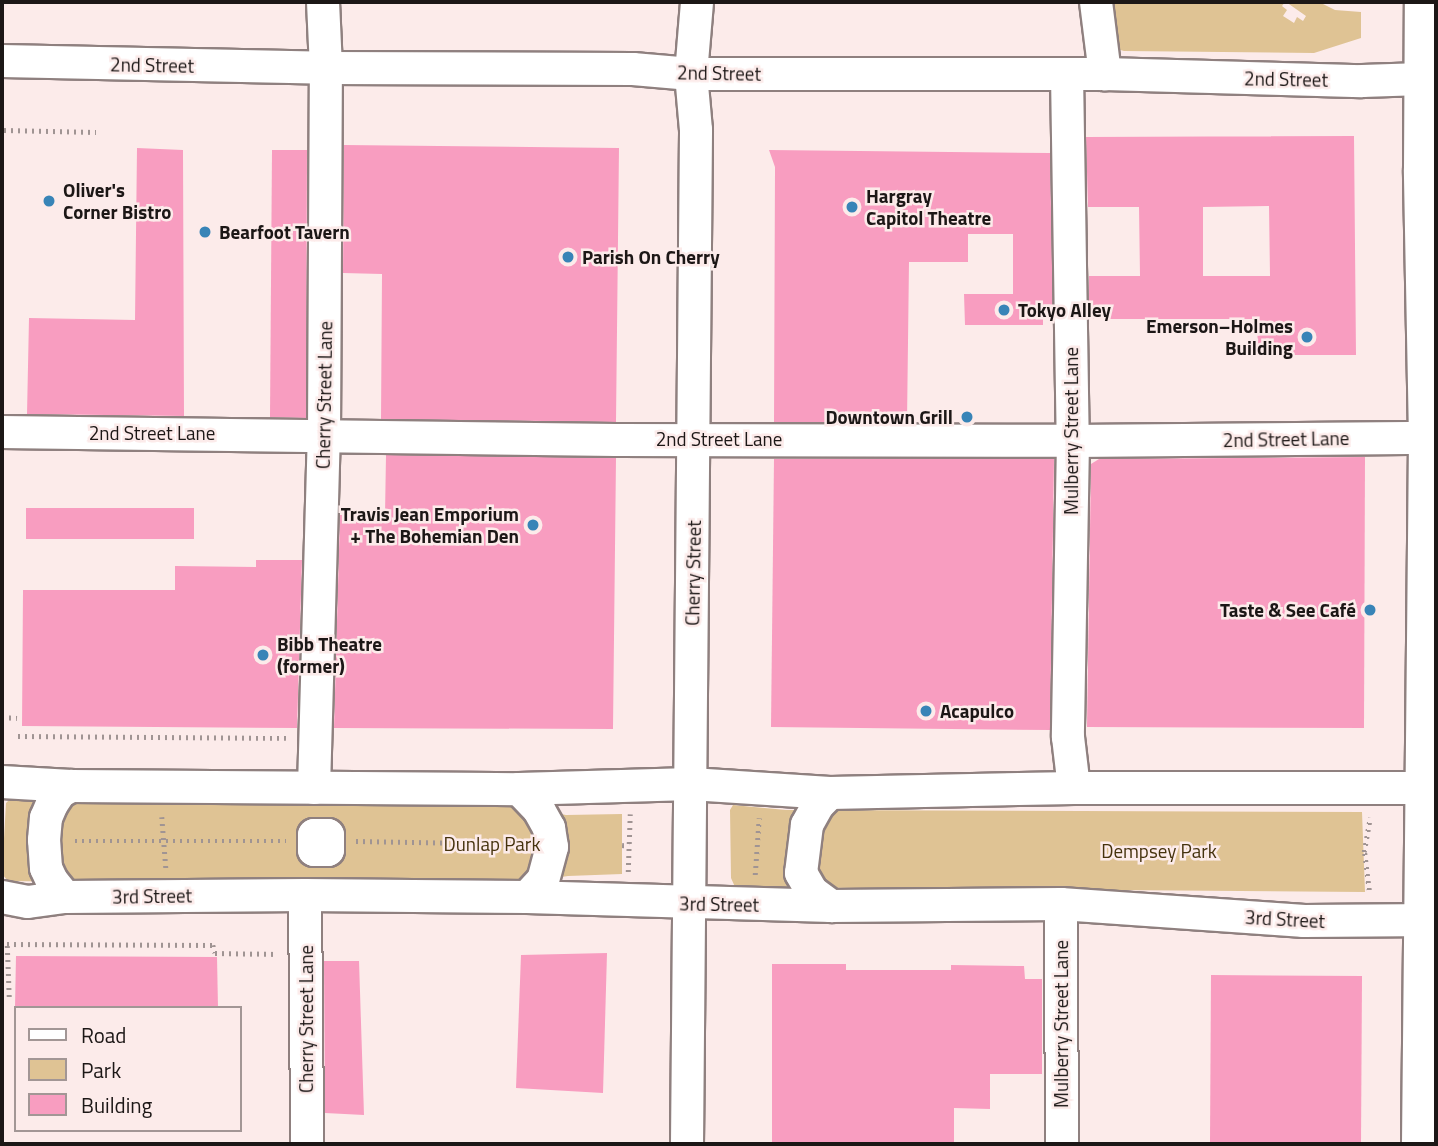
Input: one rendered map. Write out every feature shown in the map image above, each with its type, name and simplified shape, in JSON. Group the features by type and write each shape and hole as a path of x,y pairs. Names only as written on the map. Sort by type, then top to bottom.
{"main road":[{"path":"1421,1144 1430,921 1432,438 1429,79 1423,2"}],"street":[{"name":"Cherry Street Lane","path":"314,788 324,434 326,68 323,2"},
{"name":"Cherry Street","path":"687,1144 696,131 691,74 697,2"},
{"path":"1096,2 1105,74"},
{"name":"2nd Street","path":"2,61 326,68 633,69 691,74 1105,74 1362,81 1429,79"},
{"name":"Mulberry Street Lane","path":"1067,74 1073,441 1068,737 1074,788"},
{"name":"2nd Street Lane","path":"2,432 324,434 616,440 694,438 1073,441 1432,438"},
{"path":"2,782 71,786 519,789 691,784 830,793 1074,788 1299,790 1431,787"},
{"path":"65,897 52,881 46,868 44,840 46,818 52,804 60,792 71,786"},
{"path":"519,789 539,810 549,828 552,846 543,880 527,897"},
{"path":"830,793 818,804 807,825 801,873 812,892 831,906"},
{"name":"Cherry Street Lane","path":"305,895 307,1144"},
{"name":"3rd Street","path":"2,897 27,902 65,897 305,895 527,897 831,906 1061,904 1304,921 1430,921"},
{"name":"Mulberry Street Lane","path":"1061,904 1062,1144"}],"path":[{"path":"4,130 96,132"},
{"path":"2,718 17,718"},
{"path":"18,736 295,738"},
{"path":"754,888 760,806"},
{"path":"1369,890 1364,852 1372,809"},
{"path":"162,811 167,871"},
{"path":"628,874 630,814"},
{"path":"339,838 536,845"},
{"path":"69,841 288,841"},
{"path":"622,845 629,845"},
{"path":"19,943 20,933"},
{"path":"9,997 4,957 7,944 213,945 215,953 279,954"}],"green space":[{"path":"1110,2 1285,2 1282,6 1287,10 1283,16 1294,23 1297,17 1303,21 1306,16 1286,2 1319,2 1335,10 1361,12 1361,38 1314,53 1124,51 1117,49"},
{"name":"Dunlap Park","path":"11,798 498,801 566,815 622,814 622,874 568,876 493,887 8,881 2,874 6,803"},
{"name":"Dempsey Park","path":"733,805 786,810 1362,812 1365,892 735,887 731,878 730,810"}],"building":[{"path":"1354,136 1356,355 1258,355 1257,319 1089,319 1089,276 1140,276 1139,207 1088,207 1086,137","holes":["1269,206 1270,276 1203,276 1203,207"]},
{"path":"344,145 619,148 616,422 381,419 382,274 343,273"},
{"path":"137,148 183,150 184,416 27,414 29,318 135,320"},
{"path":"272,150 307,150 306,418 270,417"},
{"path":"769,150 1050,153 1053,319 1043,319 1043,325 965,325 964,294 1013,294 1013,234 968,234 968,262 909,262 907,422 774,422 775,167"},
{"path":"386,455 616,458 613,729 334,728 340,515 385,515"},
{"path":"1365,457 1364,728 1087,727 1091,464 1099,459"},
{"path":"774,459 1054,459 1050,730 771,727"},
{"path":"26,508 194,508 194,539 26,539"},
{"path":"256,560 302,560 297,728 22,726 23,590 175,590 175,566 256,567"},
{"path":"607,953 603,1093 516,1088 521,955"},
{"path":"16,956 217,957 218,1006 15,1006"},
{"path":"324,961 359,961 364,1115 325,1113"},
{"path":"772,964 846,964 846,970 951,970 951,965 1024,966 1025,979 1042,979 1042,1074 990,1074 990,1109 954,1108 954,1144 772,1144"},
{"path":"1211,975 1362,976 1361,1144 1210,1144"}],"place":[{"name":"Oliver's Corner Bistro","path":"49,201"},
{"name":"Hargray Capitol Theatre","path":"852,207"},
{"name":"Bearfoot Tavern","path":"205,232"},
{"name":"Parish On Cherry","path":"568,257"},
{"name":"Tokyo Alley","path":"1004,310"},
{"name":"Emerson–Holmes Building","path":"1307,337"},
{"name":"Downtown Grill","path":"967,417"},
{"name":"Travis Jean Emporium + The Bohemian Den","path":"533,525"},
{"name":"Taste & See Café","path":"1370,610"},
{"name":"Bibb Theatre (former)","path":"263,655"},
{"name":"Acapulco","path":"926,711"}]}
